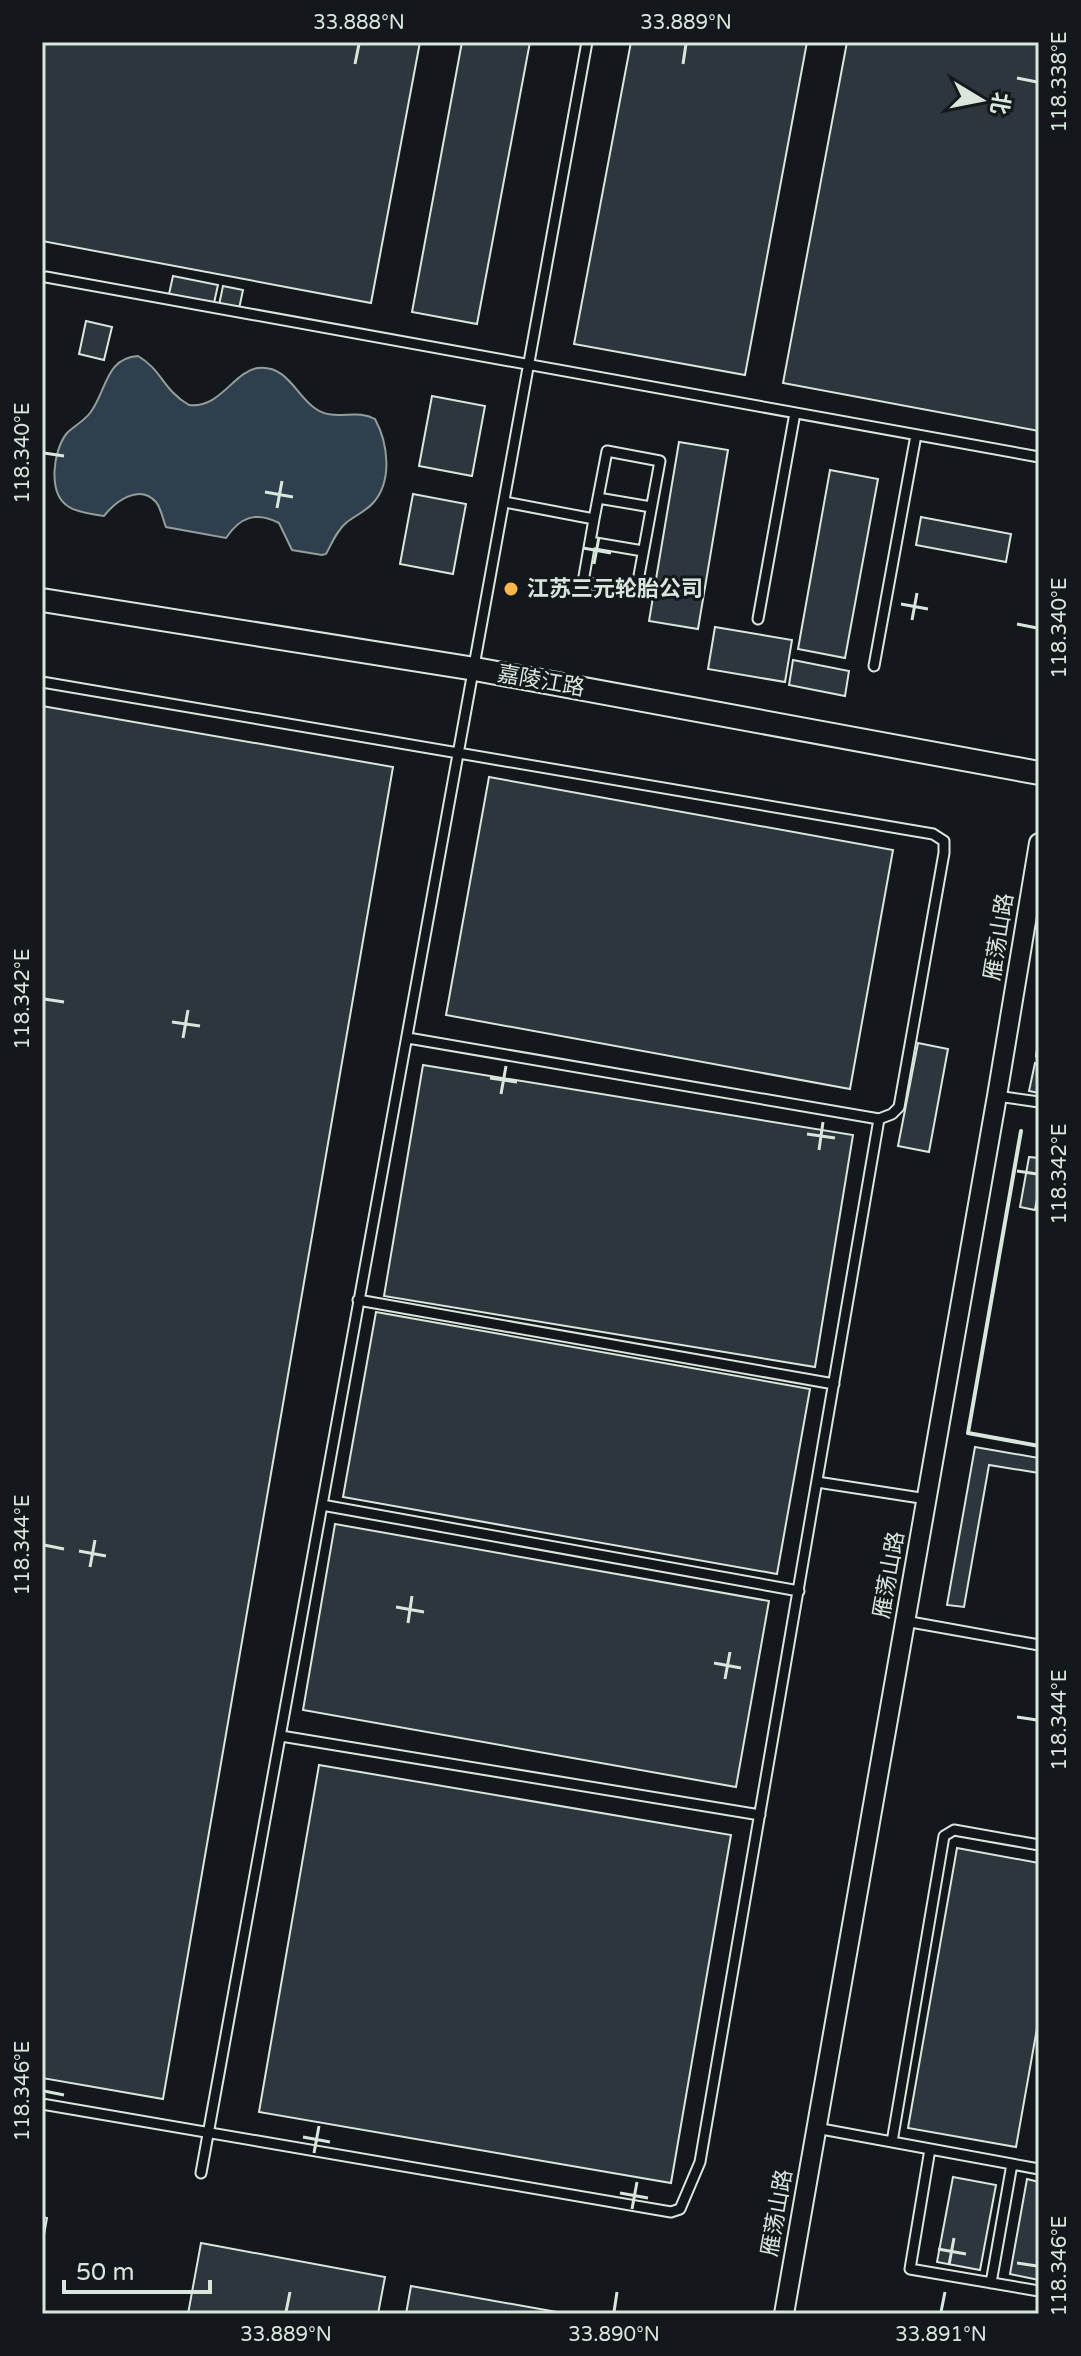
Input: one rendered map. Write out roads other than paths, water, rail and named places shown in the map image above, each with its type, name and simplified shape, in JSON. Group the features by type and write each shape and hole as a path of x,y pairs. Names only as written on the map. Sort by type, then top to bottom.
{"street":[{"name":"嘉陵江路","path":"42,600 475,669 1039,773"},
{"name":"雁荡山路","path":"784,2314 1039,843"}],"lane":[{"path":"201,2173 587,42"},
{"path":"46,277 1039,457"},
{"path":"758,619 795,413"},
{"path":"874,666 916,435"},
{"path":"607,451 660,461 651,507 636,592 583,582 607,451"},
{"path":"598,498 651,507"},
{"path":"505,502 594,519"},
{"path":"590,542 643,551"},
{"path":"42,682 933,834 944,841 899,1107 892,1114 879,1119 408,1038"},
{"path":"997,1096 1039,1102"},
{"path":"42,2104 671,2212 680,2209 700,2162 879,1119"},
{"path":"358,1300 834,1384"},
{"path":"817,1482 927,1499"},
{"path":"322,1505 799,1591"},
{"path":"905,1621 1039,1645"},
{"path":"281,1736 760,1815"},
{"path":"892,2142 944,1836 954,1830 1039,1845"},
{"path":"816,2128 1038,2169 1039,2157"},
{"path":"930,2149 910,2269 1039,2291"},
{"path":"991,2283 1012,2164"}],"water":[{"path":"138,356 152,367 173,393 189,405 200,405 218,396 249,371 268,368 284,376 323,413 375,419 383,439 386,462 384,484 379,494 370,506 343,525 326,554 322,555 292,550 279,523 263,517 243,521 226,538 166,527 156,502 142,494 121,500 104,516 69,507 62,501 55,482 56,460 62,441 90,413 113,369 127,358"}],"place":[{"name":"江苏三元轮胎公司","path":"511,589"}]}
